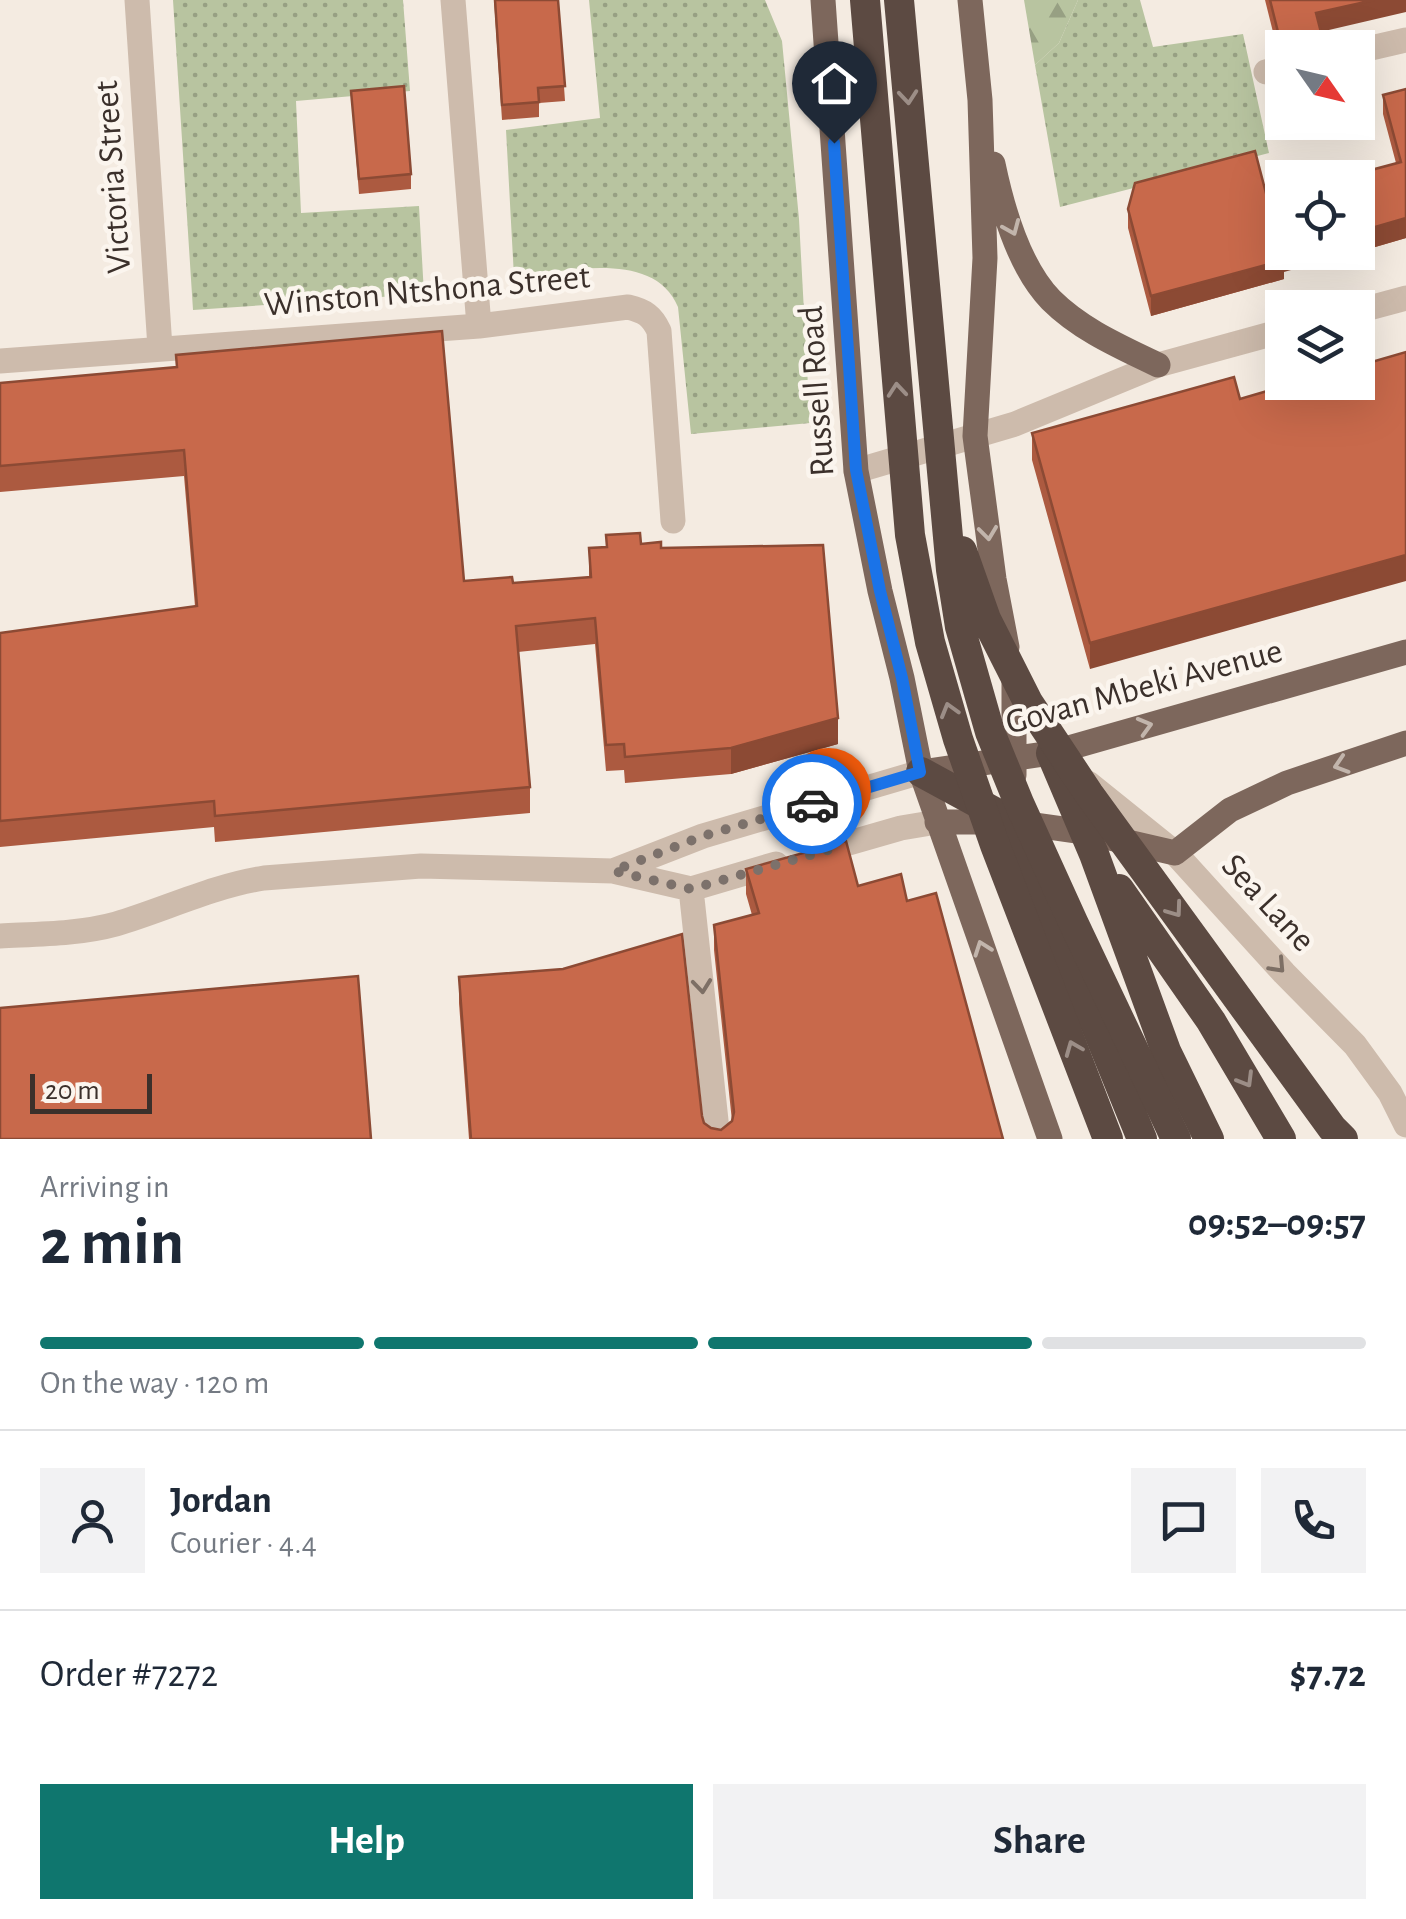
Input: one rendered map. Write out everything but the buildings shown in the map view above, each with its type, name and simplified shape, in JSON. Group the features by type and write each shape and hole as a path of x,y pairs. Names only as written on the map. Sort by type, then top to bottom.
{"highway":[{"path":"865,0 910,535 930,642 995,846 1108,1139"},
{"path":"899,0 951,570 960,627 990,732 1019,803 1176,1139"},
{"path":"944,491 986,619 1028,702 1089,794 1343,1139"},
{"path":"1051,753 1089,843 1166,1051 1209,1139"},
{"path":"920,772 1013,822 1142,1139"},
{"path":"1089,843 1211,1021 1282,1139"}],"main road":[{"name":"Russell Road","path":"823,0 856,470 880,591 920,772 1050,1139"},
{"path":"970,0 980,100 984,258 974,436 1007,648 1051,753"},
{"path":"980,100 1001,203 1042,290 1072,318 1106,340 1158,365"},
{"name":"Govan Mbeki Avenue","path":"920,772 1051,753 1406,652"},
{"path":"1013,822 1014,664"},
{"path":"1175,853 1230,810 1286,783 1406,744"},
{"name":"Govan Mbeki Avenue","path":"937,822 1013,822 1089,843 1175,853"}],"street":[{"name":"Victoria Street","path":"137,0 160,348"},
{"path":"452,0 479,326"},
{"path":"1375,47 1406,40"},
{"path":"1375,306 1406,298"},
{"name":"Winston Ntshona Street","path":"0,361 479,326 628,307 641,310 652,317 660,332 673,521"},
{"path":"856,470 1015,424 1158,365 1265,336"},
{"name":"Sea Lane","path":"1051,753 1175,853 1355,1045 1390,1092 1406,1125"},
{"name":"Govan Mbeki Avenue","path":"613,871 703,836 920,772"},
{"name":"Govan Mbeki Avenue","path":"0,936 111,925 239,882 421,866 613,871 691,889 901,828 937,822"},
{"path":"691,889 718,1139"}],"green space":[{"path":"173,0 403,0 410,91 296,101 301,213 419,206 424,294 193,310"},
{"path":"589,0 765,0 782,41 799,219 810,423 691,434 678,307 666,289 649,277 605,268 514,277 506,130 600,118"},
{"path":"1024,0 1078,0 1059,43 1035,65"},
{"path":"1078,0 1140,0 1153,47 1243,34 1269,153 1060,207 1035,65 1059,43"}],"way so far":[{"path":"812,804 703,836 613,871 691,889 828,850"}],"route":[{"path":"812,804 920,772 856,470 834,143"}]}
